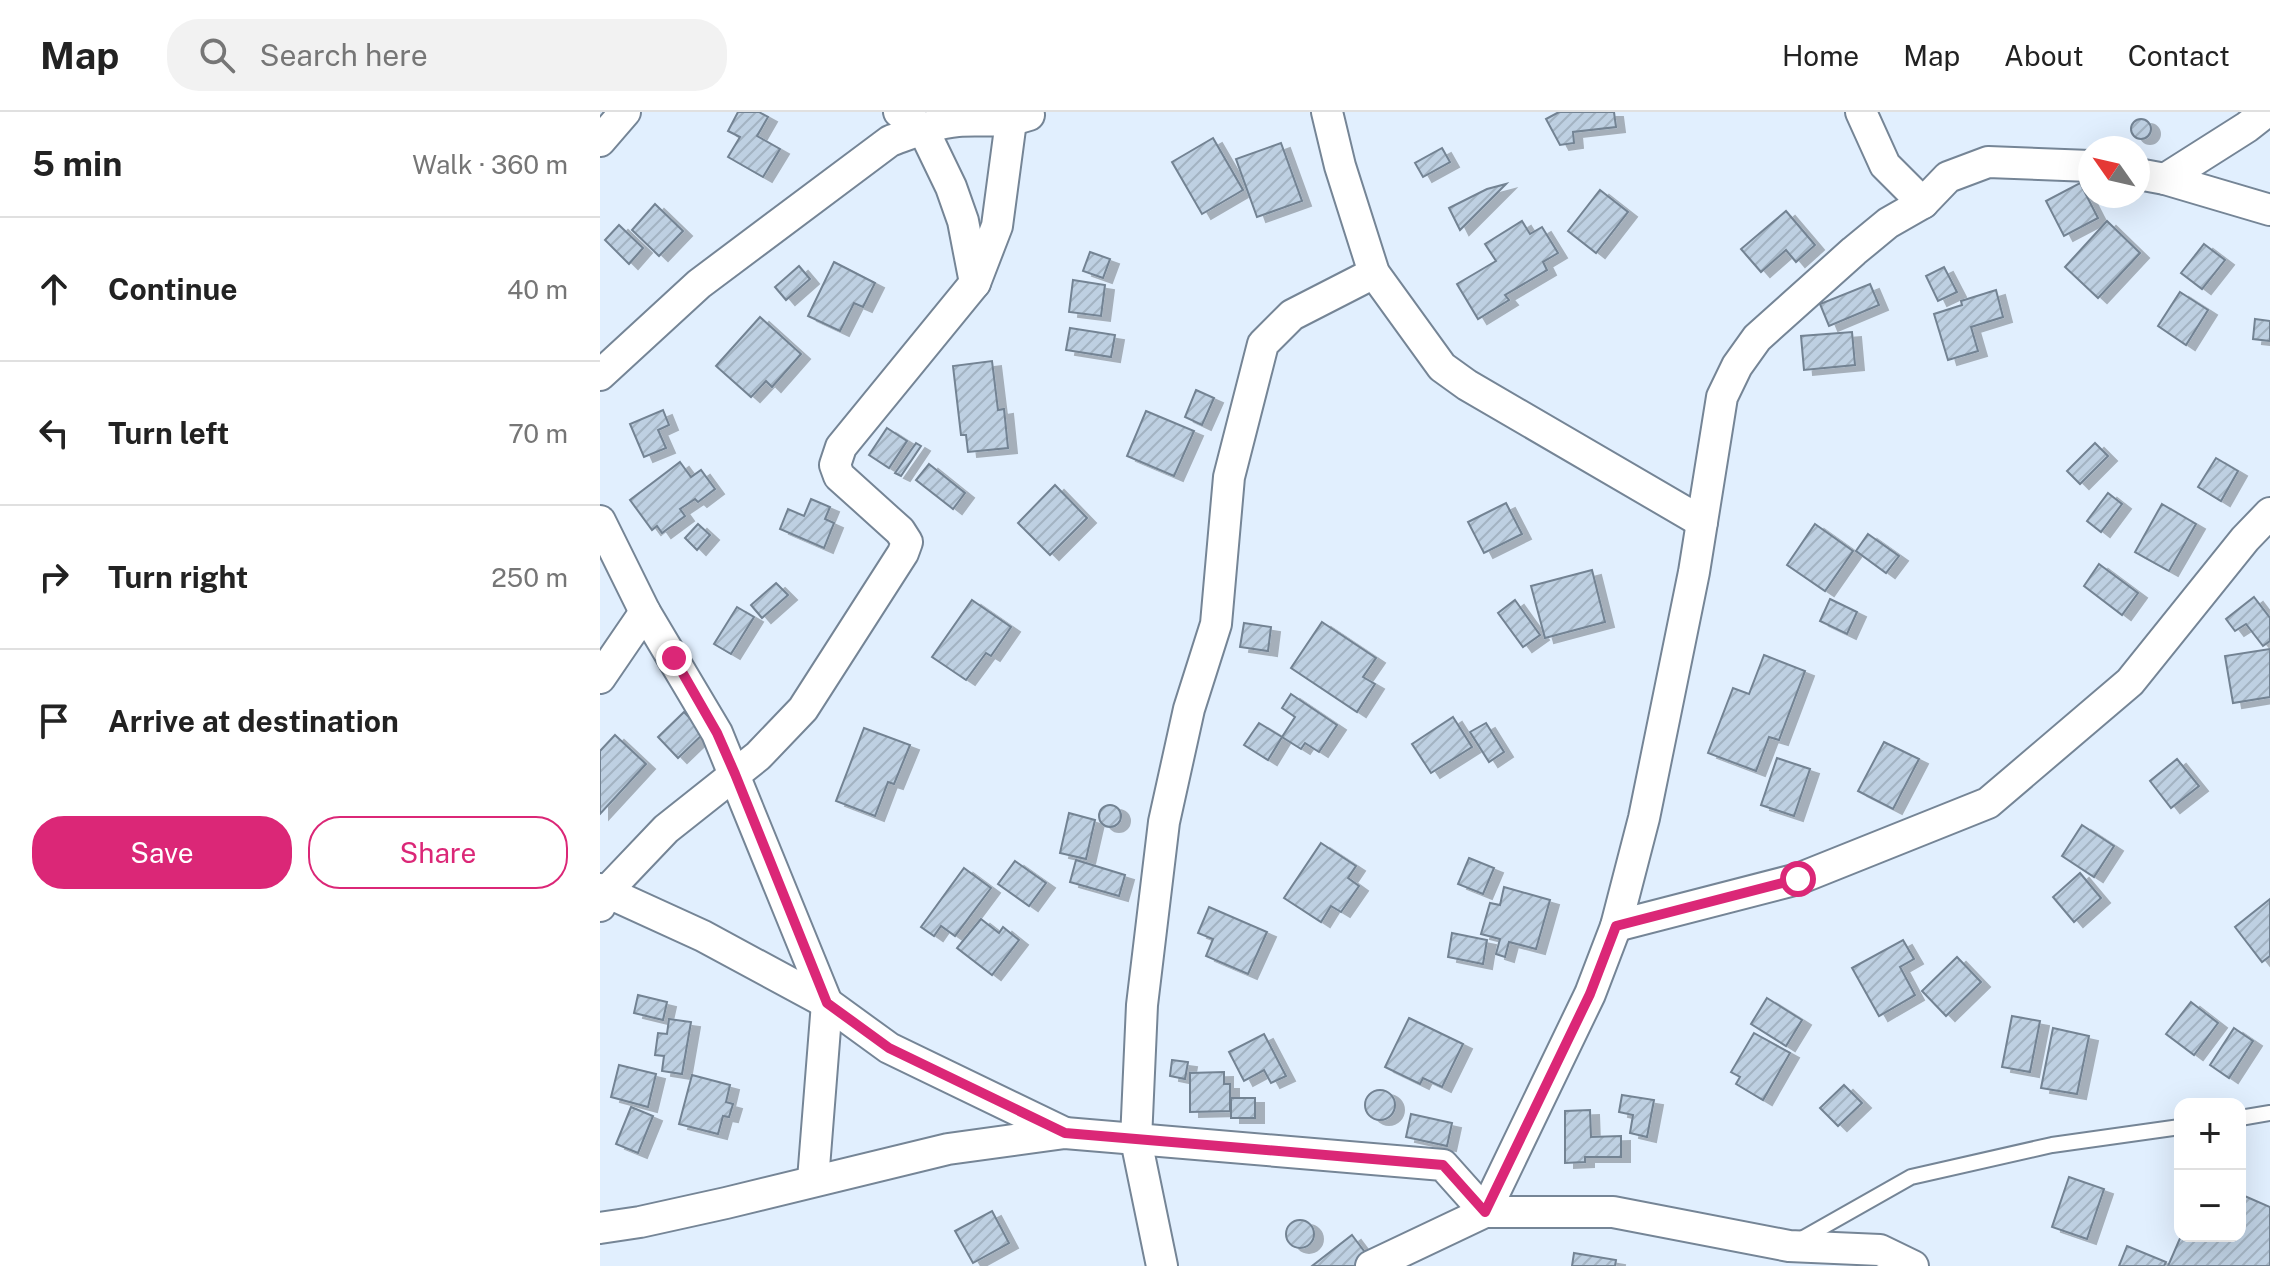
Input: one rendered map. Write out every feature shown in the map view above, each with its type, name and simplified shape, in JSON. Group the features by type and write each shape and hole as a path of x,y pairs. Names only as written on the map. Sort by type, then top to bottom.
{"street":[{"path":"600,141 625,112"},
{"path":"1327,112 1340,166 1374,273 1442,367 1467,385 1702,522"},
{"path":"1861,112 1885,165 1923,203"},
{"path":"2152,176 2247,127 2266,112"},
{"path":"600,375 699,284 890,141 911,120 958,121 1023,115 997,226 975,283 841,447 835,465 839,476 900,531 907,542 903,553 803,709 758,756 666,829 602,895 703,936 827,1003 889,1048 1065,1133"},
{"path":"911,120 963,221 975,283"},
{"path":"1485,1212 1583,1009 1616,926 1644,818 1702,522 1722,397 1737,366 1757,338 1854,251 1888,223 1923,203 1948,177 1988,162 2078,166"},
{"path":"2152,176 2270,210"},
{"path":"1162,1266 1136,1140 1142,1005 1164,822 1189,709 1216,624 1229,477 1263,344 1292,315 1374,273"},
{"path":"1616,926 1798,879 1988,803 2130,682 2245,539 2270,513"},
{"path":"600,521 645,612 717,733 827,1003 813,1180"},
{"path":"600,678 645,612"},
{"path":"600,1228 640,1222 948,1149 1065,1133 1443,1165 1485,1212"},
{"path":"1371,1266 1485,1212 1613,1212 1789,1246 1880,1250 1913,1266"}],"lane":[{"path":"2246,1117 2270,1113"},
{"path":"1789,1246 1911,1177 2052,1145 2174,1128"}],"building":[{"path":"738,112 759,112 768,117 757,136 780,149 763,177 728,157 740,137 728,131"},
{"path":"1559,112 1614,112 1616,127 1573,132 1574,143 1560,145 1546,119"},
{"path":"2137,120 2145,120 2150,125 2148,136 2134,136 2132,133 2132,125"},
{"path":"1213,138 1243,190 1202,214 1172,162"},
{"path":"1281,143 1302,201 1257,217 1236,159"},
{"path":"1442,148 1450,162 1423,177 1415,163"},
{"path":"1506,184 1460,230 1449,208 1487,189"},
{"path":"2078,184 2078,208 2093,208 2098,218 2064,236 2046,201"},
{"path":"1600,190 1628,212 1596,253 1568,231"},
{"path":"655,204 683,231 659,256 632,230"},
{"path":"1786,211 1815,245 1796,262 1786,250 1761,272 1741,249"},
{"path":"1522,221 1530,234 1542,227 1558,253 1543,262 1547,270 1505,295 1509,300 1478,319 1457,284 1496,261 1485,244"},
{"path":"2107,221 2140,253 2098,298 2065,267"},
{"path":"619,225 643,248 629,264 605,240"},
{"path":"2204,244 2225,260 2202,289 2181,273"},
{"path":"1090,252 1110,259 1103,278 1083,271"},
{"path":"834,262 875,283 863,307 854,303 840,331 808,316"},
{"path":"799,266 810,279 786,300 775,287"},
{"path":"1944,267 1957,292 1938,301 1926,276"},
{"path":"1073,280 1105,285 1101,316 1069,312"},
{"path":"1870,284 1879,305 1829,326 1820,304"},
{"path":"1996,290 2003,317 1971,327 1978,351 1948,360 1934,314"},
{"path":"2180,292 2208,310 2186,345 2158,326"},
{"path":"760,317 801,354 772,387 766,381 751,397 716,366"},
{"path":"2255,319 2270,321 2270,341 2253,339"},
{"path":"1070,328 1115,335 1111,357 1066,350"},
{"path":"1852,332 1855,365 1804,370 1801,336"},
{"path":"992,361 998,410 1004,409 1008,448 968,452 966,435 961,435 953,366"},
{"path":"1196,390 1214,398 1202,425 1185,417"},
{"path":"663,410 669,425 658,430 666,448 644,457 630,424"},
{"path":"1146,411 1194,431 1174,476 1127,456"},
{"path":"887,428 907,441 889,468 869,455"},
{"path":"916,443 921,446 901,476 895,473"},
{"path":"2095,443 2108,456 2080,484 2067,471"},
{"path":"2216,458 2238,471 2221,501 2198,487"},
{"path":"680,462 691,477 701,470 715,489 698,502 695,499 680,509 685,516 662,533 657,526 652,530 630,500"},
{"path":"929,464 965,493 953,509 916,480"},
{"path":"1055,485 1087,518 1050,555 1018,523"},
{"path":"2108,493 2122,504 2101,532 2087,521"},
{"path":"811,499 830,507 825,519 834,523 824,548 780,529 788,509 804,516"},
{"path":"1506,503 1522,534 1484,553 1468,522"},
{"path":"2162,504 2196,524 2169,571 2135,552"},
{"path":"698,524 710,535 697,550 685,538"},
{"path":"1815,524 1853,551 1825,591 1787,565"},
{"path":"1868,534 1899,556 1886,573 1856,551"},
{"path":"2099,564 2138,593 2122,615 2084,586"},
{"path":"1592,570 1605,622 1545,638 1531,586"},
{"path":"776,583 788,595 762,618 751,605"},
{"path":"2254,597 2270,618 2270,641 2263,646 2246,624 2235,631 2226,619"},
{"path":"1830,599 1857,612 1847,634 1820,621"},
{"path":"972,600 1011,627 991,656 986,653 966,680 932,657"},
{"path":"1515,600 1540,635 1523,647 1498,613"},
{"path":"737,607 754,617 731,654 714,644"},
{"path":"1322,622 1376,658 1363,677 1375,684 1357,712 1291,668"},
{"path":"1244,623 1271,627 1268,651 1240,647"},
{"path":"2270,649 2270,697 2233,703 2225,656"},
{"path":"1764,655 1805,671 1779,740 1769,737 1756,771 1708,753 1733,688 1749,694"},
{"path":"1291,694 1337,725 1319,752 1305,743 1301,749 1282,737 1295,717 1282,708"},
{"path":"684,712 704,733 678,758 658,737"},
{"path":"1453,717 1472,747 1431,773 1412,744"},
{"path":"1259,723 1282,737 1268,760 1244,745"},
{"path":"1486,723 1504,752 1489,762 1470,732"},
{"path":"864,728 910,745 894,784 888,782 875,816 836,801"},
{"path":"615,735 646,764 600,814 600,751"},
{"path":"1884,742 1919,759 1893,809 1858,791"},
{"path":"1777,758 1810,769 1794,816 1761,805"},
{"path":"2177,759 2199,786 2171,808 2150,781"},
{"path":"1110,805 1118,808 1121,816 1118,824 1110,827 1102,824 1099,816 1102,808"},
{"path":"1069,813 1095,820 1086,859 1060,853"},
{"path":"2082,825 2114,846 2094,877 2062,856"},
{"path":"1321,843 1356,866 1348,878 1359,886 1341,912 1331,906 1321,922 1284,898"},
{"path":"1469,858 1494,868 1483,894 1458,884"},
{"path":"1076,860 1125,875 1119,896 1070,882"},
{"path":"1015,861 1046,883 1029,906 998,884"},
{"path":"964,868 991,888 955,936 941,926 934,936 921,927"},
{"path":"2080,873 2101,898 2074,922 2053,897"},
{"path":"1504,887 1550,900 1536,949 1509,942 1505,957 1496,954 1500,939 1481,934 1490,903 1500,905"},
{"path":"2270,899 2270,956 2262,962 2235,927"},
{"path":"1209,907 1267,932 1248,974 1206,956 1213,939 1198,933"},
{"path":"981,919 999,933 1003,927 1019,940 992,975 957,948"},
{"path":"1452,933 1487,940 1483,964 1448,957"},
{"path":"1903,940 1914,959 1900,967 1915,995 1879,1016 1852,968"},
{"path":"1957,957 1981,982 1946,1016 1922,991"},
{"path":"638,995 667,1002 663,1020 634,1013"},
{"path":"1767,998 1802,1020 1786,1046 1751,1024"},
{"path":"2191,1002 2218,1023 2194,1055 2166,1034"},
{"path":"2012,1016 2040,1021 2030,1072 2002,1067"},
{"path":"1409,1018 1463,1044 1442,1087 1423,1078 1420,1084 1385,1067"},
{"path":"669,1019 691,1022 682,1074 662,1071 664,1056 655,1055 658,1033 667,1034"},
{"path":"2053,1028 2089,1036 2077,1094 2041,1088"},
{"path":"2234,1028 2253,1041 2229,1078 2210,1065"},
{"path":"1754,1033 1790,1053 1763,1100 1736,1084 1740,1077 1731,1072"},
{"path":"1264,1034 1286,1076 1271,1083 1264,1070 1244,1081 1229,1052"},
{"path":"1172,1060 1188,1062 1185,1079 1170,1076"},
{"path":"619,1065 656,1074 648,1107 611,1097"},
{"path":"1224,1072 1224,1084 1230,1084 1230,1111 1190,1112 1190,1073"},
{"path":"692,1075 730,1085 726,1102 733,1104 729,1117 723,1116 718,1134 679,1124"},
{"path":"1844,1085 1862,1103 1838,1126 1820,1108"},
{"path":"1380,1090 1386,1091 1394,1099 1394,1111 1386,1119 1380,1120 1374,1119 1366,1111 1365,1105 1366,1099 1374,1091"},
{"path":"1622,1095 1654,1100 1647,1137 1630,1133 1633,1115 1619,1112"},
{"path":"1231,1098 1255,1098 1255,1118 1231,1118"},
{"path":"631,1107 653,1116 638,1153 616,1144"},
{"path":"1590,1110 1591,1137 1621,1136 1621,1157 1585,1157 1585,1162 1565,1163 1565,1111"},
{"path":"1411,1114 1452,1123 1447,1146 1406,1137"},
{"path":"2069,1177 2104,1189 2087,1239 2052,1227"},
{"path":"2246,1197 2270,1207 2270,1266 2168,1266 2178,1242 2246,1242"},
{"path":"992,1211 1009,1243 973,1263 955,1231"},
{"path":"1300,1220 1310,1224 1314,1234 1310,1244 1300,1248 1290,1244 1286,1234 1290,1224"},
{"path":"1352,1235 1373,1263 1369,1266 1312,1266"},
{"path":"2127,1246 2166,1262 2164,1266 2119,1266"},
{"path":"1574,1253 1616,1260 1615,1266 1572,1266"}],"route":[{"path":"674,658 717,733 827,1003 889,1048 1065,1133 1443,1165 1485,1212 1590,994 1616,926 1798,879"}]}
